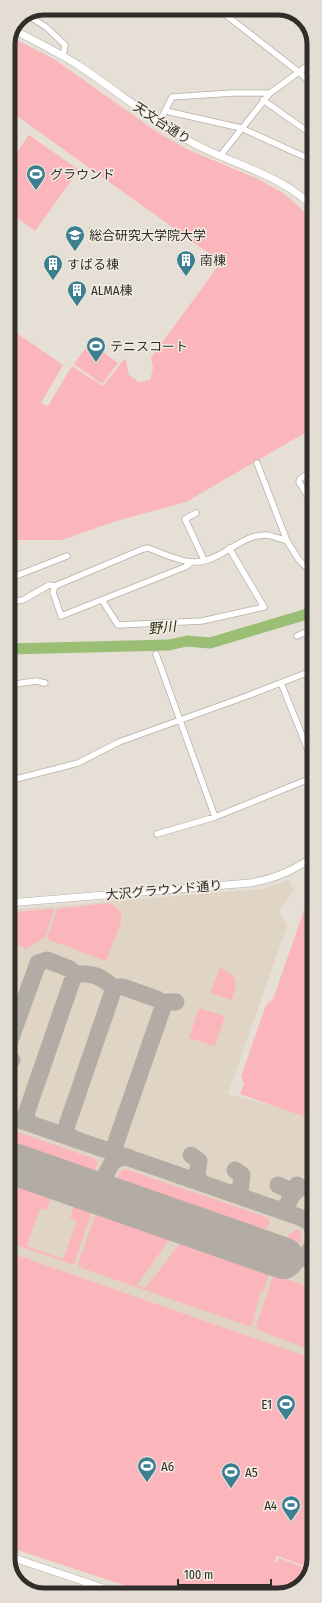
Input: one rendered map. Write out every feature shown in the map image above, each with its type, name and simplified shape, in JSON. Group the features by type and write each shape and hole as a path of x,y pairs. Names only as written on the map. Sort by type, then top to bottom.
{"street":[{"path":"226,15 307,79"},
{"path":"32,18 46,27 65,45 63,56"},
{"name":"天文台通り","path":"18,32 63,56 159,123 192,143 281,182 307,202"},
{"path":"220,156 263,100 270,93 307,66"},
{"path":"159,123 172,97 233,93 270,93"},
{"path":"263,100 307,131"},
{"path":"166,111 241,128 307,158"},
{"path":"257,463 288,541 299,560 304,566 307,566"},
{"path":"307,474 300,479 299,482 307,495"},
{"path":"196,513 185,519 204,560"},
{"path":"55,586 53,592 61,616 192,562 204,560 254,536 268,535 288,541"},
{"path":"15,601 23,600 50,585 55,586 143,549 148,548 192,562"},
{"path":"102,600 118,625 202,621 264,606 229,548"},
{"path":"15,576 67,556"},
{"path":"297,636 307,631"},
{"path":"156,654 179,721 216,817"},
{"path":"15,779 78,763 119,742 307,673"},
{"path":"15,684 36,681 45,683"},
{"path":"281,683 307,748"},
{"path":"157,834 216,817 307,780"},
{"name":"大沢グラウンド通り","path":"15,902 250,883 280,875 294,869 307,861"},
{"path":"15,1558 104,1588"},
{"path":"85,1588 87,1582"}],"shaded area":[{"path":"16,40 54,59 157,132 187,149 258,179 283,193 307,214 307,432 186,502 113,522 62,540 15,540 15,332 63,365 41,403 48,406 72,366 103,386 125,358 129,375 139,382 150,380 153,368 151,358 221,262 15,115"},
{"name":"グラウンド","path":"29,135 79,170 35,231 15,216 15,154"},
{"name":"テニスコート","path":"90,342 118,363 102,384 74,364"},
{"path":"289,880 294,890 279,911 287,926 228,1094 284,1109 307,1117 307,1357 15,1254 15,909 262,889"},
{"path":"307,902 307,1118 240,1094 244,1084 241,1076 266,1005 273,999"},
{"path":"111,903 121,912 121,922 106,961 47,939 57,909"},
{"path":"54,909 46,936 27,949 15,944 15,912"},
{"path":"220,967 234,977 236,985 232,1000 210,993"},
{"path":"199,1008 225,1016 215,1046 189,1038"},
{"path":"15,1131 95,1159 98,1163 95,1171 89,1172 15,1146"},
{"path":"125,1169 269,1218 269,1224 264,1231 120,1182 118,1178 119,1174"},
{"path":"15,1185 51,1198 47,1210 40,1208 27,1246 63,1259 77,1221 70,1218 74,1206 92,1212 74,1264 15,1244"},
{"path":"97,1211 171,1237 137,1285 146,1288 182,1240 270,1272 264,1290 260,1293 252,1325 248,1326 79,1267 78,1264"},
{"path":"296,1230 300,1230 301,1232 300,1243 288,1238 289,1234"},
{"path":"15,1254 307,1357 307,1559 306,1566 277,1556 275,1562 277,1563 279,1558 305,1568 300,1578 291,1585 282,1588 133,1588 15,1549"},
{"path":"274,1274 307,1286 307,1348 258,1330 256,1326"}],"waterway":[{"name":"野川","path":"15,649 169,645 187,641 210,643 307,614"}],"taxiway":[{"path":"15,1027 38,963 47,960 70,969 73,972 73,978 26,1114 27,1119 31,1124"},
{"path":"73,978 82,974 96,976 107,982 113,991"},
{"path":"71,1137 66,1132 66,1128 113,991 117,987 123,987 157,999 161,1002 163,1007"},
{"path":"120,1155 116,1152 115,1145 163,1007 168,1002 176,1002"},
{"path":"15,1118 307,1221"},
{"path":"191,1155 199,1161 197,1176 203,1184"},
{"path":"84,1188 94,1186 100,1182 113,1162 128,1157"},
{"path":"235,1170 242,1175 240,1193 246,1199"},
{"path":"105,1179 108,1192 117,1200"},
{"path":"278,1185 289,1190 290,1198"},
{"path":"277,1209 282,1209 288,1204 294,1188 297,1185"},
{"path":"291,1198 297,1190 307,1187"},
{"path":"289,1260 298,1260 307,1254"}],"runway":[{"path":"15,1164 283,1258"}],"place":[{"name":"グラウンド","path":"36,191"},
{"name":"総合研究大学院大学","path":"75,252"},
{"name":"南棟","path":"186,277"},
{"name":"すばる棟","path":"53,281"},
{"name":"ALMA棟","path":"77,307"},
{"name":"テニスコート","path":"96,363"},
{"name":"E1","path":"286,1421"},
{"name":"A6","path":"147,1483"},
{"name":"A5","path":"231,1489"},
{"name":"A4","path":"291,1522"}]}
